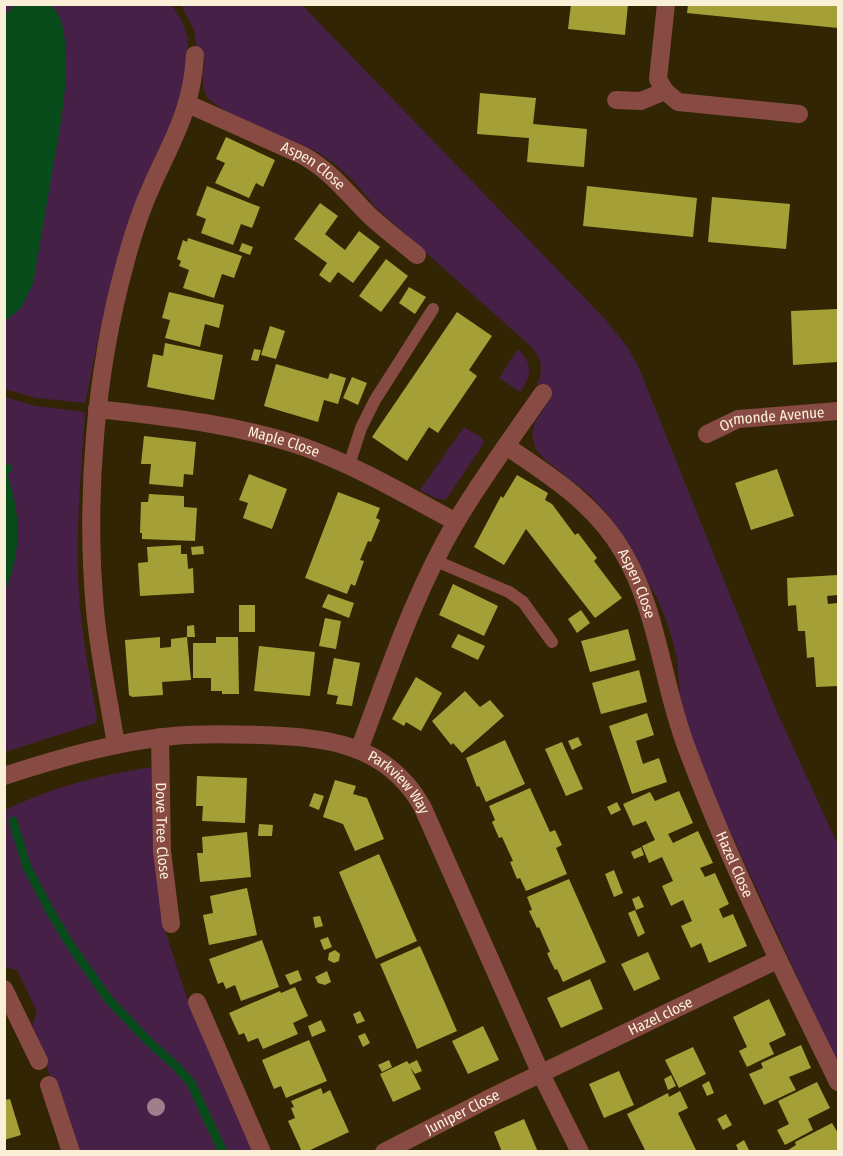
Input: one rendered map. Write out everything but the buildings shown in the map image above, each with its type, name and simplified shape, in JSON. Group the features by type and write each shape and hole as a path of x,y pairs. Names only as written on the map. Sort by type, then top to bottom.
{"street":[{"path":"666,4 658,79 665,91 678,102 799,114"},
{"path":"116,745 93,591 92,523 97,409 108,338 132,241 145,201 188,104 193,84 195,56"},
{"path":"616,100 641,101 665,91"},
{"name":"Aspen Close","path":"188,104 302,155 317,164 337,180 376,221 417,255"},
{"path":"359,750 408,624 456,522 543,393"},
{"name":"Maple Close","path":"97,409 188,419 239,429 299,446 349,465 456,522"},
{"name":"Ormonde Avenue","path":"706,434 738,419 838,411"},
{"name":"Aspen Close","path":"506,447 546,472 576,495 600,520 623,552 636,576 644,598 673,708 694,769"},
{"name":"Parkview Way","path":"4,776 83,752 116,745 160,737 207,734 298,737 336,743 359,750 379,760 398,774 417,797 541,1074 580,1152"},
{"name":"Dove Tree Close","path":"160,737 162,851 171,924"},
{"name":"Hazel Close","path":"694,769 777,960 838,1082"},
{"name":"Hazel close","path":"541,1074 777,960"},
{"path":"4,989 39,1061"},
{"path":"197,1002 262,1152"},
{"name":"Juniper Close","path":"384,1152 492,1096 541,1074"},
{"path":"50,1085 71,1152"}],"lane":[{"path":"349,465 361,428 375,399 433,309"},
{"path":"436,561 519,598 552,642"}],"shaded area":[{"path":"16,4 45,4 56,11 62,23 65,38 66,74 62,115 33,284 21,308 5,321 4,16"},
{"path":"4,5 172,5 183,23 188,39 184,90 112,281 85,403 36,398 5,389"},
{"path":"181,5 302,5 605,319 628,348 639,368 776,710 838,845 838,1065 711,790 687,724 680,696 677,658 668,625 657,598 608,515 590,495 543,458 535,448 532,434 535,422 552,396 537,384 541,367 535,352 375,207 355,183 332,162 315,151 240,119 213,103 206,95 203,86 205,59 198,57 194,30"},
{"path":"518,349 526,359 529,370 527,380 520,392 499,378"},
{"path":"5,397 36,406 85,412 79,504 78,572 86,657 97,718 96,723 5,752"},
{"path":"464,427 482,438 484,443 447,498 444,500 435,498 420,490"},
{"path":"5,464 11,465 12,472 7,474 15,503 18,533 11,576 5,590"},
{"path":"152,767 164,927 189,1004 253,1151 79,1151 54,1076 50,1077 46,1064 49,1062 32,1025 37,1012 17,970 5,967 5,810 77,783"}],"waterway":[{"path":"13,821 27,867 71,946 109,1000 191,1083 223,1152"}]}
